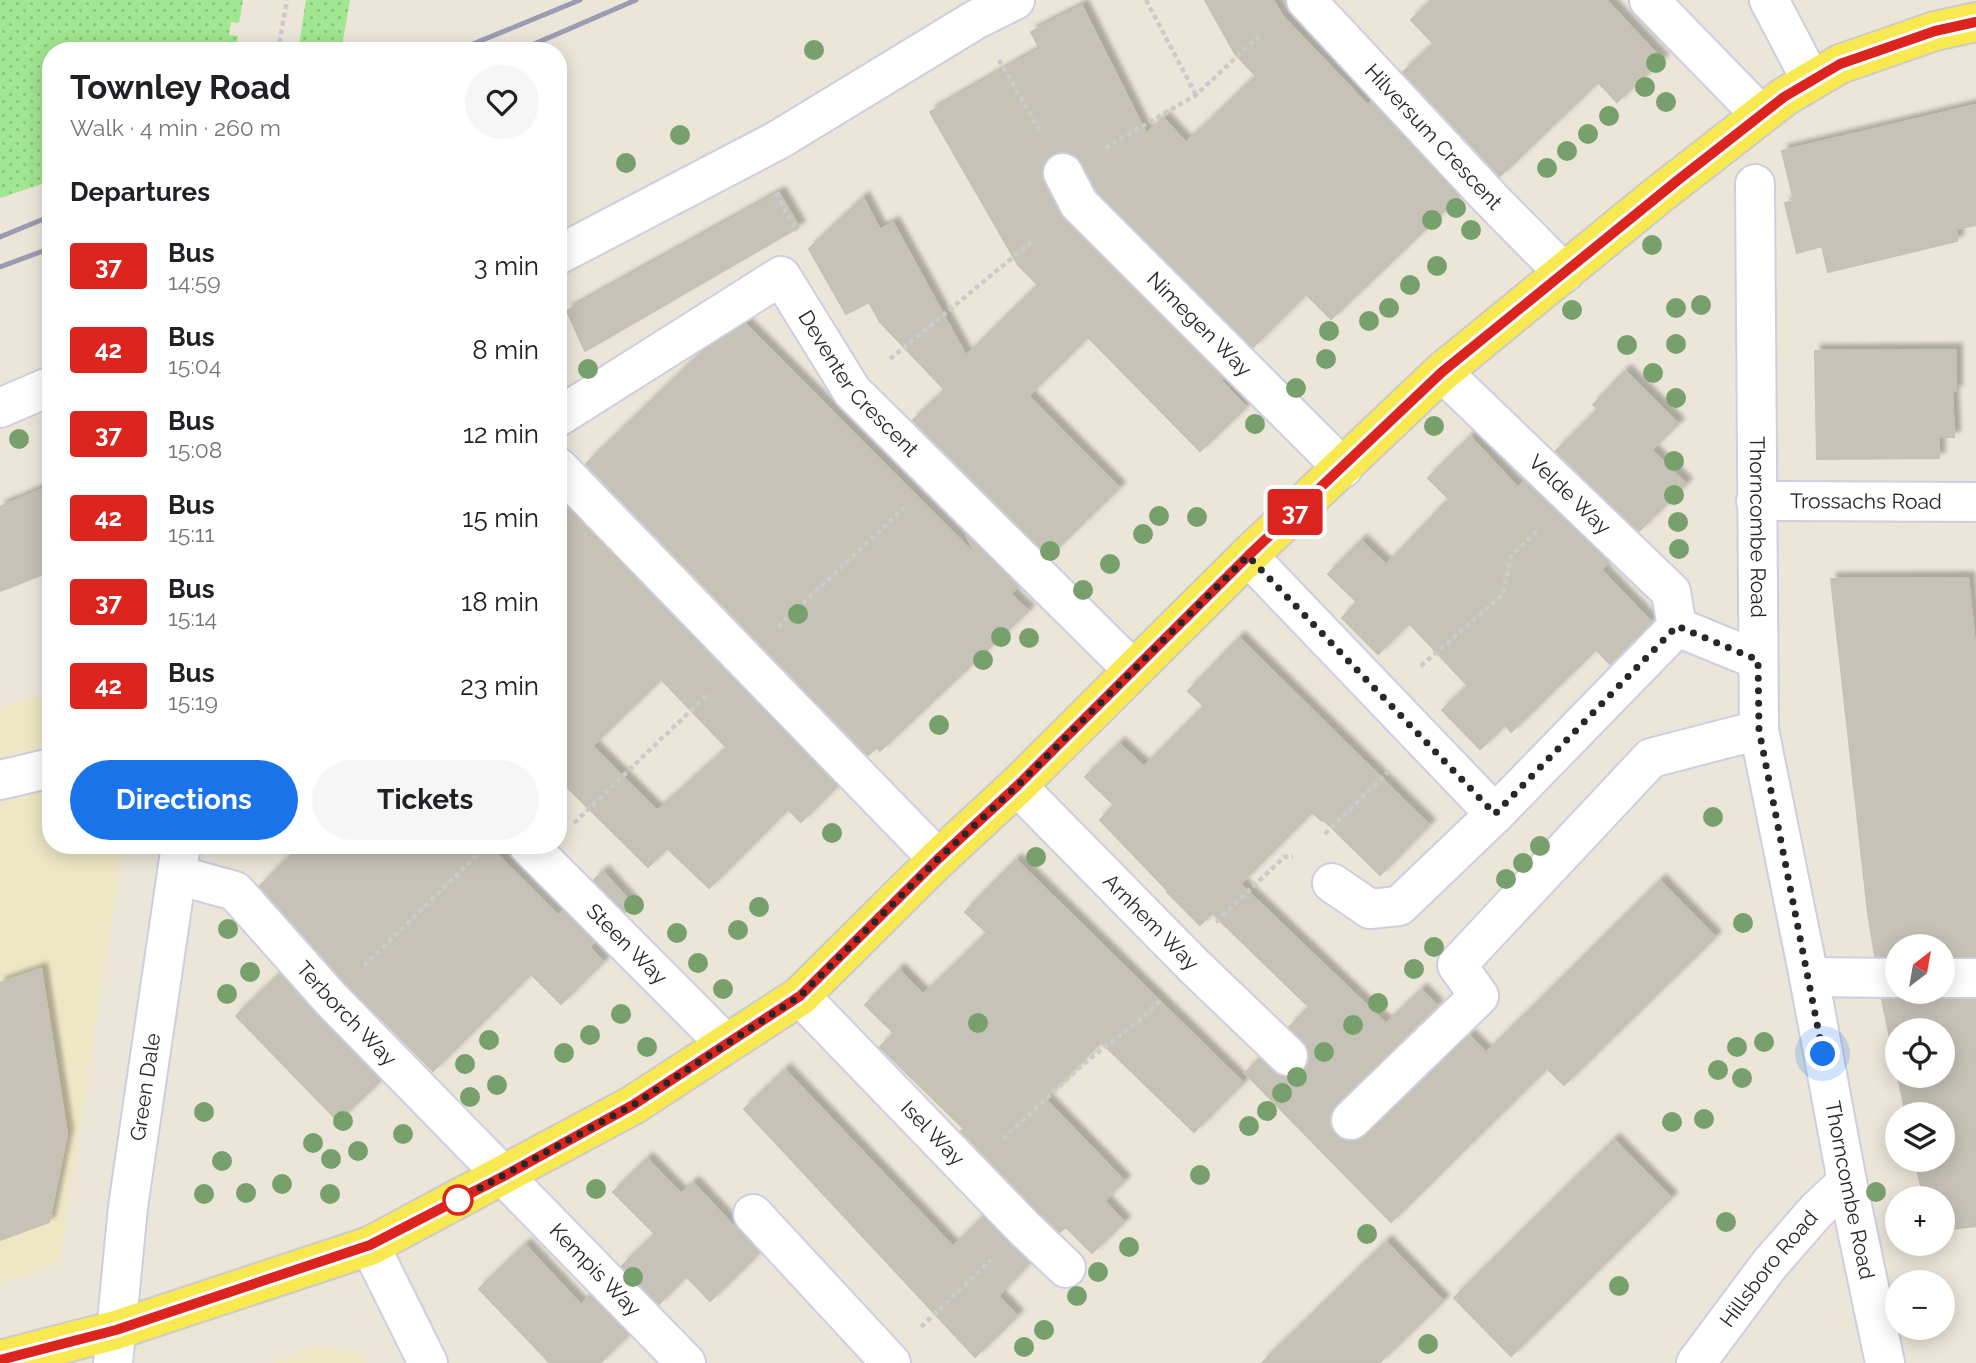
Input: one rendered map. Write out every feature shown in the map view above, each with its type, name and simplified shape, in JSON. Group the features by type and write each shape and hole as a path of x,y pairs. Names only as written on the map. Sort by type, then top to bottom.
{"main road":[{"path":"0,1360 115,1347 370,1245 633,1105 800,996 938,859 1017,786 1248,556 1442,372 1760,114 1811,80 1840,64 1881,48 1935,31 1976,22"}],"street":[{"path":"567,250 778,140 975,20 1015,0"},
{"name":"Hilversum Crescent","path":"1306,0 1491,199 1564,273"},
{"path":"1649,0 1760,114"},
{"path":"1769,0 1811,80"},
{"name":"Nimegen Way","path":"1063,173 1079,204 1343,468"},
{"name":"Thorncombe Road","path":"1755,184 1759,730 1885,1363"},
{"path":"567,411 782,276"},
{"name":"Deventer Crescent","path":"782,276 852,391 1132,669"},
{"name":"Velde Way","path":"1442,372 1671,592 1677,626"},
{"path":"0,408 42,390"},
{"path":"567,476 938,859"},
{"name":"Trossachs Road","path":"1756,501 1976,502"},
{"path":"1248,556 1495,814"},
{"path":"1332,883 1370,909 1399,906 1495,814 1677,626 1758,660"},
{"path":"1351,1120 1479,996 1457,965 1651,758 1759,730"},
{"path":"0,780 42,770"},
{"name":"Arnhem Way","path":"1017,786 1195,967 1288,1056"},
{"name":"Steen Way","path":"537,854 725,1043"},
{"name":"Terborch Way","path":"179,860 235,891 330,998 504,1176"},
{"name":"Green Dale","path":"115,1347 131,1188 179,860"},
{"path":"1809,977 1885,978"},
{"path":"1955,978 1976,978"},
{"name":"Isel Way","path":"800,996 1066,1268"},
{"name":"Kempis Way","path":"504,1176 686,1363"},
{"name":"Hillsboro Road","path":"1696,1363 1769,1265 1816,1211 1847,1182"},
{"path":"752,1214 890,1361"},
{"path":"370,1245 428,1363"}],"path":[{"path":"280,42 287,0"},
{"path":"1146,0 1196,94"},
{"path":"975,20 1063,173 1196,94 1259,36"},
{"path":"754,152 797,230 782,276"},
{"path":"852,391 1035,239"},
{"path":"745,659 938,477"},
{"path":"1383,699 1503,594 1511,556 1571,498"},
{"path":"568,828 716,686"},
{"path":"330,998 479,854"},
{"path":"969,1171 1082,1065 1141,1019 1195,967"},
{"path":"890,1361 1024,1228"}],"shaded area":[{"path":"42,696 42,854 122,854 61,1256 56,1263 33,1274 0,1283 0,707"},
{"path":"316,1346 361,1353 365,1363 273,1363"}],"green space":[{"path":"0,0 243,0 239,23 231,22 229,35 238,36 237,42 42,42 42,184 0,198"},
{"path":"306,0 350,0 343,42 299,42"}],"building":[{"path":"1205,0 1273,0 1283,17 1368,106 1371,102 1459,197 1331,319 1306,294 1253,347 1097,191 1075,155 1063,151 1052,154 1044,162 1041,173 1063,219 1222,378 1220,380 1246,407 1200,451 1088,337 1028,396 1119,488 1049,556 913,420 945,390 880,322 869,302 846,314 809,249 863,198 880,230 893,223 966,356 1038,285 1018,265 930,112 1040,49 1031,32 1082,6 1146,134 1163,118 1186,143 1256,76 1235,54"},
{"path":"1432,0 1606,0 1662,60 1617,102 1598,82 1500,176 1403,72 1434,44 1411,20"},
{"path":"1976,105 1976,225 1957,229 1957,241 1828,272 1822,246 1797,253 1785,203 1794,201 1782,151"},
{"path":"779,193 799,227 585,351 567,311"},
{"path":"745,324 979,559 966,535 1018,586 1010,594 1028,611 880,751 877,747 868,755 586,464 704,350"},
{"path":"1956,350 1956,391 1952,391 1954,437 1938,437 1939,458 1817,459 1815,351"},
{"path":"1625,371 1678,424 1651,450 1686,484 1639,531 1556,451 1598,409 1593,405"},
{"path":"1470,437 1518,488 1524,482 1608,562 1601,570 1651,622 1610,664 1596,649 1511,732 1505,725 1480,749 1442,710 1468,686 1409,623 1378,654 1342,618 1357,602 1328,574 1361,541 1386,565 1449,499 1428,478"},
{"path":"42,490 42,575 0,591 0,507"},
{"path":"567,508 837,786 801,822 788,809 709,888 667,848 648,867 567,787","holes":["661,679 727,748 657,811 592,746"]},
{"path":"1968,578 1976,654 1976,956 1955,956 1955,934 1885,934 1885,956 1875,956 1831,579"},
{"path":"1239,638 1429,825 1380,875 1324,820 1312,812 1240,884 1386,1024 1421,990 1437,1006 1336,1104 1330,1113 1330,1125 1336,1136 1344,1141 1356,1141 1366,1136 1469,1036 1486,1053 1660,881 1715,937 1564,1085 1547,1068 1391,1222 1245,1073 1259,1059 1282,1077 1293,1077 1303,1072 1309,1062 1309,1049 1289,1027 1309,1007 1212,913 1200,925 1167,892 1100,820 1114,805 1085,777 1119,744 1144,767 1204,706 1188,691"},
{"path":"292,854 497,854 558,916 563,911 594,942 589,947 603,962 561,1004 531,974 433,1071 346,983 260,886"},
{"path":"1016,860 1243,1083 1194,1132 1101,1042 1045,1099 1124,1181 1104,1201 1124,1222 1092,1253 1066,1227 1060,1232 1039,1212 961,1131 964,1129 880,1047 894,1033 865,1005 899,970 923,995 987,933 965,912"},
{"path":"603,872 633,905 625,912 594,880"},
{"path":"41,969 67,1134 49,1222 0,1240 0,983"},
{"path":"280,974 380,1081 338,1121 236,1016"},
{"path":"1882,1000 1885,1000 1885,1004 1955,1004 1955,1000 1976,1000 1976,1226 1955,1228 1955,1186 1921,1186 1918,1172 1955,1172 1955,1102 1903,1102 1900,1088 1955,1088 1955,1018 1886,1018"},
{"path":"785,1070 953,1247 983,1217 1029,1263 998,1296 1017,1316 975,1357 744,1109"},
{"path":"1614,1140 1671,1198 1511,1356 1454,1298"},
{"path":"647,1159 681,1194 693,1183 759,1253 710,1301 686,1276 659,1304 622,1266 655,1234 613,1192"},
{"path":"1386,1242 1443,1301 1379,1363 1262,1363"},
{"path":"525,1245 581,1305 590,1296 628,1335 600,1363 550,1363 479,1289"}],"railway":[{"path":"478,42 580,0"},
{"path":"539,42 636,0"},
{"path":"0,237 42,220"},
{"path":"0,267 42,251"}],"bus line":[{"name":"37","path":"0,1360 116,1330 370,1245 633,1105 800,996 938,859 1017,786 1248,556 1442,372 1784,97 1840,64 1935,31 1976,22"}],"route":[{"path":"458,1200 633,1105 800,996 938,859 1017,786 1248,556 1495,814 1677,626 1758,660 1759,730 1823,1054"}]}
